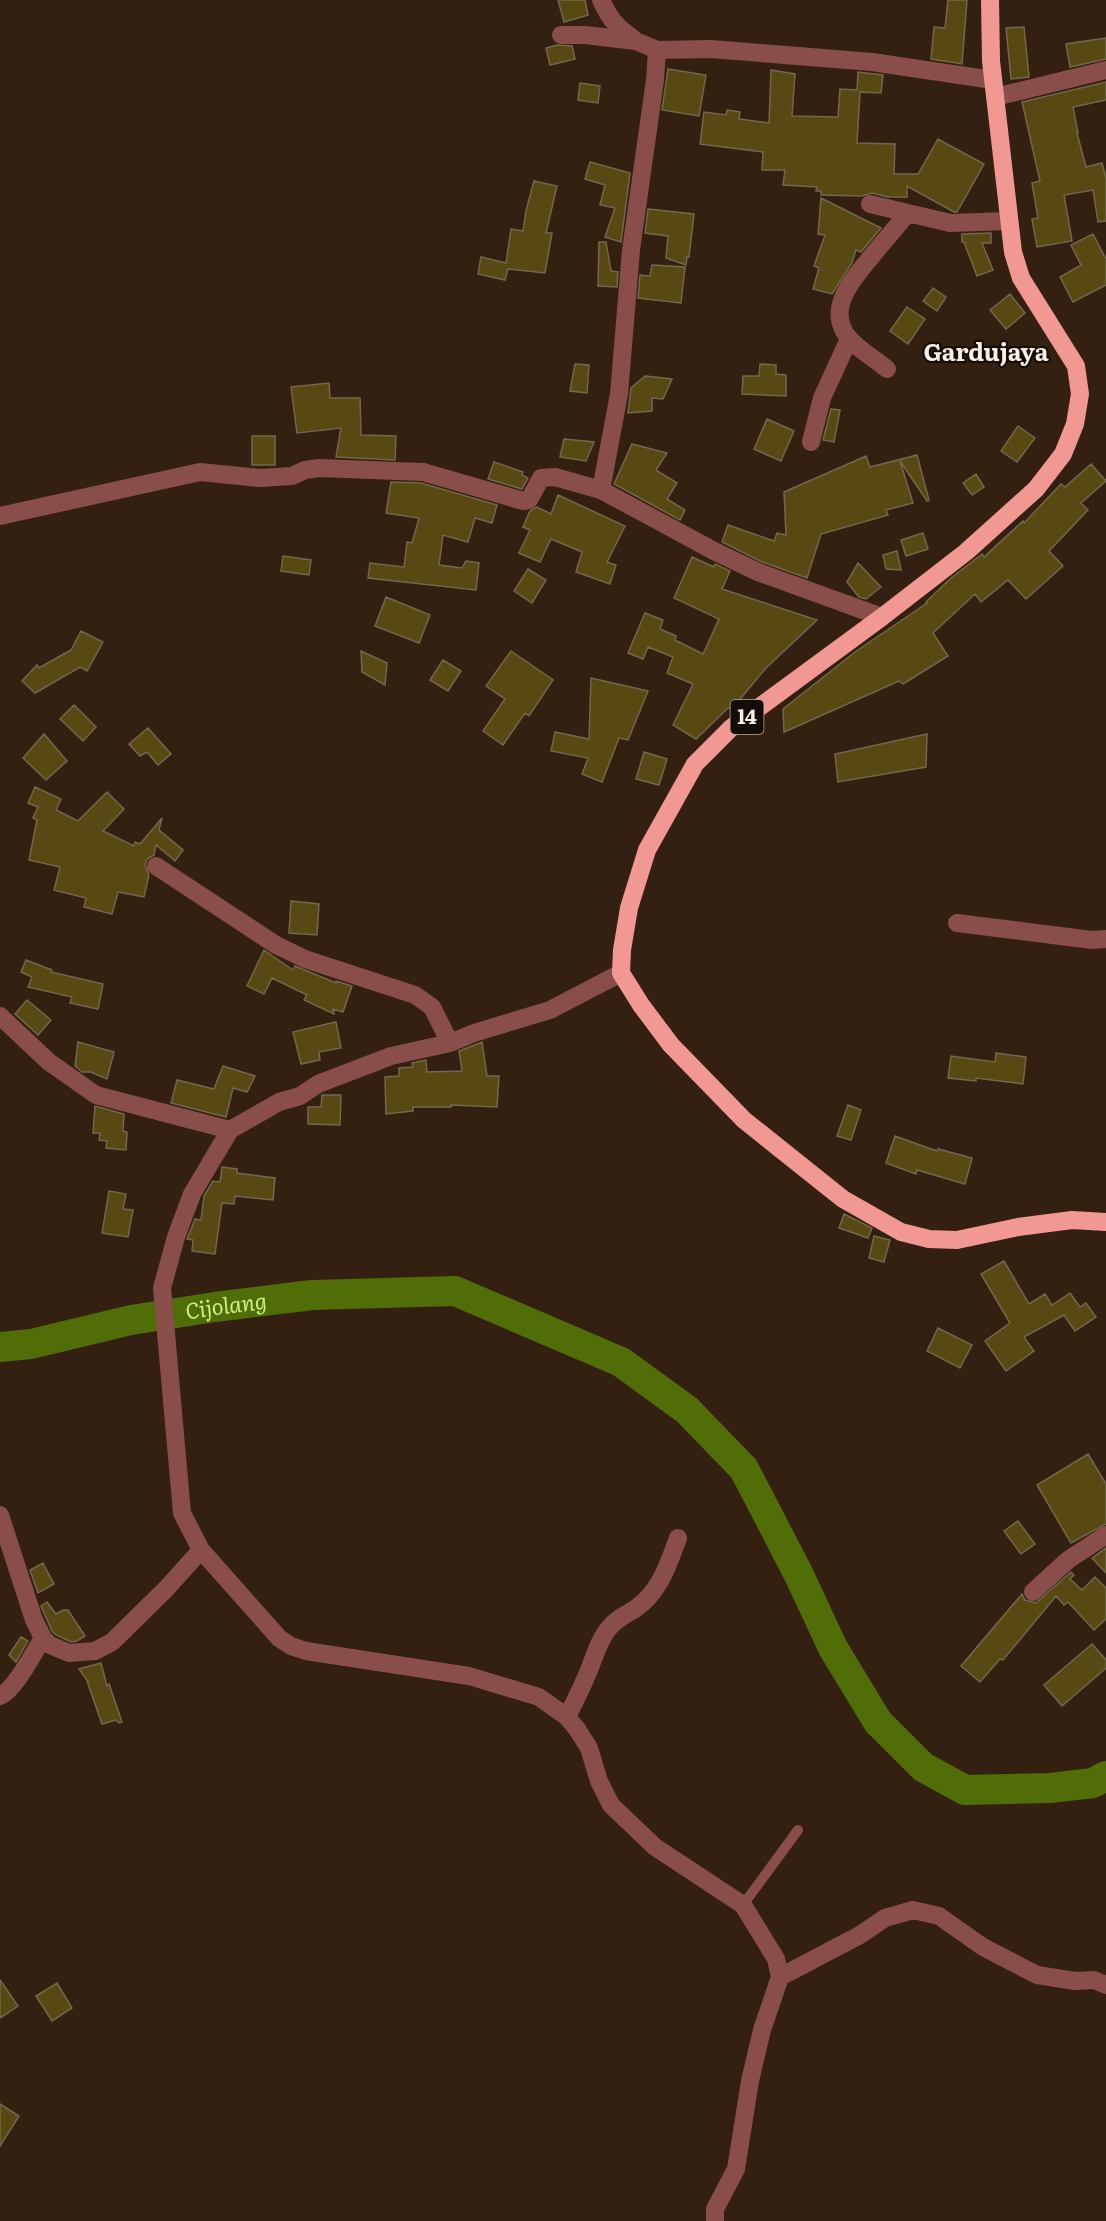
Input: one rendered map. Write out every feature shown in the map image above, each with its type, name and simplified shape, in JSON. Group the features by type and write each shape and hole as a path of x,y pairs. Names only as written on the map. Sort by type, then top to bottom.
{"highway":[{"name":"14","path":"621,973 622,950 629,908 647,850 695,764 731,728 966,552 1036,489 1063,454 1075,424 1080,394 1076,366 1021,278 1012,252 991,61 990,0"},
{"path":"621,973 670,1045 744,1120 843,1199 901,1232 929,1239 957,1240 1018,1227 1072,1220 1106,1222"}],"street":[{"path":"601,0 612,22 636,41 657,50 711,49 872,62 994,88 1106,70"},
{"path":"561,34 636,41"},
{"path":"602,490 619,394 631,250 655,80 657,50"},
{"path":"870,204 950,223 1009,221"},
{"path":"888,369 849,339 840,320 840,308 847,288 908,213"},
{"path":"811,442 822,398 849,339"},
{"path":"0,516 200,472 260,478 292,476 319,468 423,472 523,501 529,500 541,478 555,477 602,490 716,552 758,572 882,617"},
{"path":"156,866 276,945 305,958 415,995 432,1007 450,1043"},
{"path":"957,923 1106,939"},
{"path":"621,973 550,1010 474,1033 450,1043 391,1056 318,1084 300,1096 279,1102 230,1130 192,1194 176,1237 162,1288 170,1354 182,1513 201,1550 279,1638 291,1646 306,1650 469,1676 539,1696 567,1717 590,1748 599,1781 611,1805 655,1847 726,1896 743,1905 776,1959 780,1977 762,2030 750,2081 736,2169 715,2209 715,2221"},
{"path":"0,1016 49,1062 96,1095 230,1130"},
{"path":"0,1515 34,1620 43,1638 50,1645 69,1653 95,1651 112,1642 166,1589 201,1550"},
{"path":"1033,1592 1068,1560 1106,1535"},
{"path":"567,1717 587,1676 600,1641 609,1627 621,1616 653,1593 666,1571 678,1538"},
{"path":"0,1696 5,1694 23,1670 43,1638"},
{"path":"780,1977 860,1935 885,1918 913,1910 939,1917 983,1947 1036,1975 1074,1981 1094,1980 1106,1985"}],"lane":[{"path":"743,1905 798,1830"}],"building":[{"path":"558,0 585,0 588,15 564,22"},
{"path":"948,0 967,0 962,64 931,59 934,27 945,28"},
{"path":"1024,27 1029,77 1011,79 1006,28"},
{"path":"1106,38 1106,59 1070,67 1066,44"},
{"path":"557,45 572,46 575,59 550,65 546,48"},
{"path":"668,69 706,75 699,116 662,110"},
{"path":"771,70 795,74 792,116 838,117 840,89 857,90 858,72 883,75 881,93 860,92 857,143 895,144 894,174 918,174 938,139 984,164 957,212 907,186 907,197 888,197 872,193 862,196 821,195 821,191 816,191 817,187 783,185 785,170 762,170 763,152 700,144 704,112 726,115 727,110 740,112 739,119 769,123"},
{"path":"1106,82 1106,100 1073,107 1086,167 1102,163 1106,178 1106,221 1098,222 1093,190 1064,195 1072,241 1037,247 1032,219 1038,218 1032,183 1040,181 1022,102"},
{"path":"580,83 600,86 598,103 578,100"},
{"path":"590,162 630,173 621,242 605,237 615,208 600,205 605,185 585,179"},
{"path":"534,181 557,186 546,233 552,233 545,273 508,269 505,280 478,274 481,257 506,263 511,229 523,231"},
{"path":"821,198 881,228 861,252 856,250 852,263 832,294 813,289 819,268 814,266 825,235 818,234"},
{"path":"648,209 694,214 686,265 666,258 668,236 645,233"},
{"path":"991,233 991,243 982,243 993,270 977,276 964,242 962,242 962,234"},
{"path":"1093,234 1106,259 1106,285 1073,302 1060,277 1081,265 1071,245"},
{"path":"599,242 606,242 611,271 618,272 617,287 598,286"},
{"path":"652,265 685,267 681,303 638,298 640,275 650,276"},
{"path":"933,288 946,297 937,311 923,301"},
{"path":"1010,294 1025,313 1006,329 990,310"},
{"path":"907,307 925,319 908,344 890,331"},
{"path":"575,364 589,365 587,393 570,391"},
{"path":"760,364 776,365 776,374 786,375 786,396 742,394 743,376 759,376"},
{"path":"645,376 672,379 663,399 652,398 652,411 628,413 631,388"},
{"path":"329,383 330,398 360,398 361,435 396,436 395,460 336,457 341,428 297,433 291,387"},
{"path":"831,409 840,410 834,442 823,440"},
{"path":"767,419 794,431 781,461 754,449"},
{"path":"1018,426 1035,438 1017,462 1001,451"},
{"path":"252,436 275,436 275,465 252,465"},
{"path":"564,439 594,442 586,461 560,457"},
{"path":"632,444 667,453 656,470 677,483 667,499 685,510 680,520 614,484"},
{"path":"917,455 929,500 927,501 900,461 913,503 886,510 888,515 821,534 807,578 762,562 722,542 728,525 774,541 777,533 786,535 784,492 866,456 870,467"},
{"path":"494,462 523,472 522,475 528,478 522,489 488,479"},
{"path":"1091,464 1106,481 1081,503 1088,510 1049,551 1063,566 1026,599 1008,580 981,602 975,594 933,633 948,656 903,684 899,681 784,732 783,709 855,652 927,603 951,578 982,554 984,557 1023,521 1024,523 1061,484 1065,487"},
{"path":"976,474 984,487 972,495 963,483"},
{"path":"391,482 421,483 497,505 492,523 475,518 468,542 443,535 439,565 462,568 466,561 479,563 476,590 368,578 370,563 404,567 407,542 412,543 419,518 386,513"},
{"path":"558,495 625,526 607,562 616,565 610,584 576,572 582,552 551,539 540,562 519,553 530,530 523,527 530,511 537,507 551,514"},
{"path":"923,533 928,549 906,556 901,540"},
{"path":"897,551 901,570 886,569 883,555"},
{"path":"283,556 311,560 309,575 281,571"},
{"path":"692,557 730,571 722,589 817,620 766,668 732,709 728,708 696,739 673,725 693,684 667,673 673,657 648,647 643,659 628,653 645,613 663,620 660,629 676,636 675,640 703,654 719,619 674,598"},
{"path":"858,563 881,587 866,599 859,597 847,582"},
{"path":"528,569 546,580 532,603 514,591"},
{"path":"386,597 430,615 419,643 375,626"},
{"path":"81,631 103,642 87,671 80,667 35,693 22,681 37,665 39,668 71,650"},
{"path":"361,651 387,663 385,685 362,672"},
{"path":"511,651 553,680 529,716 525,713 503,745 483,731 505,699 486,686"},
{"path":"443,660 461,671 448,691 430,680"},
{"path":"591,678 648,691 628,740 619,738 602,782 582,774 588,758 551,751 555,732 589,739"},
{"path":"74,705 96,727 83,741 60,719"},
{"path":"148,728 171,754 158,765 147,752 140,756 129,744"},
{"path":"44,734 67,761 46,780 23,758"},
{"path":"927,734 926,767 838,782 835,754"},
{"path":"644,752 667,759 659,785 636,779"},
{"path":"35,787 61,799 56,810 78,821 107,792 124,809 103,831 134,846 135,842 140,844 162,818 159,830 183,850 175,861 156,845 154,855 147,859 145,865 149,875 144,897 118,892 112,914 84,907 86,898 54,890 60,867 29,860 37,820 33,818 38,807 28,803"},
{"path":"291,901 319,904 317,935 289,933"},
{"path":"264,950 293,970 295,966 336,983 336,981 352,986 343,1012 333,1009 334,1014 304,1000 307,995 272,978 264,994 247,986"},
{"path":"26,960 52,970 51,972 103,984 98,1009 70,1003 72,997 28,987 32,977 21,972"},
{"path":"27,1000 51,1020 38,1035 15,1014"},
{"path":"336,1022 341,1048 319,1052 320,1060 301,1064 293,1032"},
{"path":"78,1042 114,1052 107,1079 91,1072 82,1072 75,1066"},
{"path":"482,1042 487,1076 499,1076 497,1107 451,1105 451,1107 413,1107 413,1111 386,1114 385,1077 399,1076 399,1068 413,1067 412,1063 426,1060 427,1072 462,1071 459,1051"},
{"path":"996,1053 1026,1057 1023,1084 976,1078 976,1081 948,1078 951,1056 995,1062"},
{"path":"223,1066 255,1076 247,1092 233,1088 226,1117 171,1103 177,1080 214,1089"},
{"path":"322,1095 341,1095 340,1125 308,1124 308,1107 321,1107"},
{"path":"848,1105 861,1110 851,1140 837,1136"},
{"path":"95,1106 124,1114 123,1131 127,1132 126,1150 106,1148 107,1141 99,1140 100,1133 93,1133"},
{"path":"895,1136 937,1151 938,1149 972,1158 965,1184 917,1170 916,1174 886,1163"},
{"path":"222,1167 237,1169 237,1173 275,1178 273,1200 235,1196 234,1204 222,1203 215,1254 192,1251 193,1240 187,1239 195,1219 201,1220 204,1196 213,1181 220,1182"},
{"path":"109,1191 126,1194 123,1209 133,1210 128,1237 102,1233"},
{"path":"844,1214 872,1228 868,1238 839,1228"},
{"path":"874,1236 890,1240 884,1262 869,1258"},
{"path":"1004,1261 1029,1304 1045,1294 1052,1305 1070,1293 1080,1307 1086,1303 1096,1317 1075,1331 1064,1315 1024,1337 1034,1351 1006,1371 985,1341 1010,1323 981,1274"},
{"path":"938,1328 972,1345 960,1368 927,1351"},
{"path":"1088,1454 1106,1484 1106,1524 1071,1543 1037,1485"},
{"path":"1018,1521 1035,1544 1021,1554 1004,1531"},
{"path":"1106,1548 1106,1573 1092,1558"},
{"path":"43,1563 54,1584 38,1593 30,1570"},
{"path":"1071,1572 1074,1575 1070,1579 1082,1590 1095,1577 1106,1588 1106,1619 1094,1630 1068,1602 1064,1605 1056,1596 1003,1660 1000,1659 980,1682 961,1666 1022,1594 1025,1600 1036,1603"},
{"path":"47,1602 56,1614 68,1610 85,1636 71,1642 56,1635 41,1606"},
{"path":"21,1637 28,1641 16,1662 9,1655"},
{"path":"1092,1644 1106,1660 1106,1668 1062,1706 1044,1685"},
{"path":"101,1663 107,1686 109,1684 122,1722 119,1723 116,1720 102,1724 87,1681 89,1683 79,1669"},
{"path":"0,1980 18,2006 0,2018"},
{"path":"57,1983 72,2008 52,2021 36,1996"},
{"path":"0,2104 19,2116 0,2146"}],"waterway":[{"name":"Cijolang","path":"0,1347 31,1344 131,1320 312,1295 455,1291 621,1362 687,1410 744,1469 799,1575 833,1648 878,1722 923,1767 965,1790 1050,1788 1093,1783 1106,1776"}],"district":[{"name":"Gardujaya","path":"986,353"}]}
